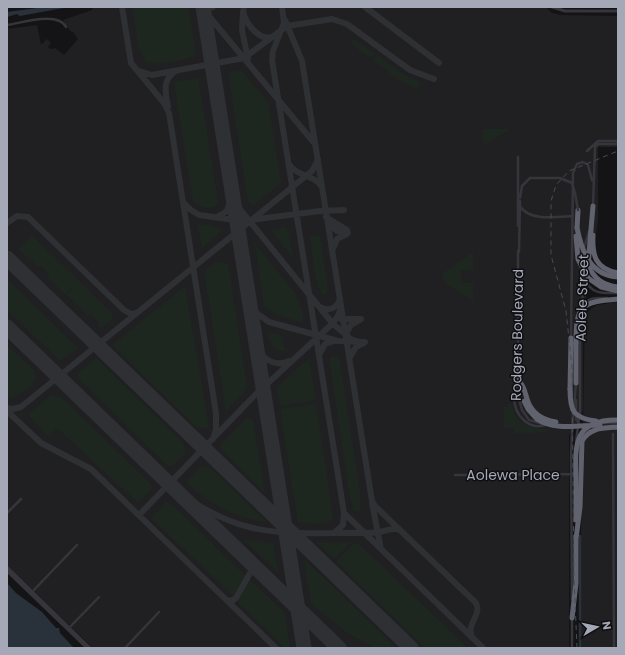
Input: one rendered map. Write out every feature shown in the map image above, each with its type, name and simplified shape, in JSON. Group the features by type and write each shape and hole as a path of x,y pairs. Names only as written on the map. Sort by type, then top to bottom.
{"highway":[{"path":"593,206 593,250 596,261 603,268 618,273"},
{"path":"593,206 588,259 590,270 597,280 609,286 618,287"},
{"path":"578,210 577,254 584,272 598,286 618,292"},
{"path":"577,228 582,249 590,264 602,273 618,277"},
{"path":"576,383 577,321 582,309 593,302 618,298"},
{"path":"571,338 570,389 572,408 577,416 586,420 618,424"},
{"path":"518,370 523,399 531,414 541,422 549,425 618,424"},
{"path":"519,381 523,385 531,407 542,418 556,422 601,424"},
{"path":"578,494 577,448 581,434 588,426 595,422 618,420"},
{"path":"572,618 576,583 576,539 581,447 584,438 593,430 618,424"}],"street":[{"path":"552,7 565,10 618,11"},
{"path":"7,25 54,18 63,22 66,27"},
{"path":"605,143 618,141"},
{"path":"587,152 596,142 618,144"},
{"name":"Aolele Street","path":"572,474 580,410 580,309 584,290 583,256 593,206 592,180 595,147 598,144 605,143"},
{"name":"Rodgers Boulevard","path":"518,157 518,370 514,397 518,412 524,421 532,426 543,426 548,424 601,424"},
{"name":"Aolele Street","path":"572,648 571,435 576,383 571,338 571,314 573,170 577,164 582,162 587,164 592,180"},
{"path":"548,424 532,422 526,418 519,399 520,190 530,178 565,179 572,183 578,210"},
{"path":"518,204 525,212 541,217 573,216"},
{"path":"584,276 589,287 594,292 618,292"},
{"path":"580,309 586,301 592,298 618,298"},
{"path":"571,314 574,321 580,323"},
{"path":"575,397 576,419 579,424"},
{"path":"580,410 586,418 601,424"},
{"path":"561,424 569,429 571,435"},
{"path":"613,434 614,648"},
{"name":"Aolewa Place","path":"455,475 572,474"},
{"path":"7,513 21,499"},
{"path":"32,593 77,545"},
{"path":"7,567 90,648"},
{"path":"7,571 32,593"},
{"path":"68,628 99,597"},
{"path":"125,648 159,612"},
{"path":"68,628 87,648"}],"shaded area":[{"path":"44,7 69,7 20,16 17,14 7,17 7,12"},
{"path":"93,7 546,7 552,13 561,15 618,16 618,147 598,147 598,221 583,316 583,411 569,436 569,648 93,648 7,565 7,29 37,25 41,45 47,39 51,43 48,47 51,49 55,48 64,55 78,39 73,32 70,31 63,20 92,10"},
{"path":"132,7 188,7 196,55 171,62 146,62 139,49"},
{"path":"353,39 375,54 371,57 367,56 352,45"},
{"path":"377,55 403,74 420,82 418,89 396,78 374,61 374,58"},
{"path":"237,70 243,72 268,102 281,183 254,205 248,202 228,73"},
{"path":"198,79 199,83 218,201 216,206 210,208 201,207 193,201 174,83 174,81"},
{"path":"483,129 508,129 508,131 485,144 483,143"},
{"path":"197,224 209,225 223,230 202,248"},
{"path":"283,227 287,228 294,259 270,230"},
{"path":"32,235 112,313 112,319 101,329 98,325 99,323 91,314 88,316 66,295 73,289 72,288 65,294 47,276 49,274 40,265 38,267 18,249"},
{"path":"320,235 328,291 324,295 318,286 310,236"},
{"path":"255,244 296,294 303,314 303,323 277,315 264,306"},
{"path":"473,252 473,270 461,270 461,283 473,283 473,301 446,284 443,280 443,273"},
{"path":"216,262 228,264 247,386 245,391 226,411 204,271"},
{"path":"7,279 78,348 60,361 7,310"},
{"path":"185,286 209,427 202,429 195,426 112,345"},
{"path":"618,302 618,648 579,648 585,313 597,305"},
{"path":"268,332 280,335 280,337 282,335 285,351 277,350 272,346"},
{"path":"7,345 34,370 36,376 31,386 13,398 7,396"},
{"path":"339,356 360,492 361,509 358,512 354,510 350,497 329,357"},
{"path":"96,358 183,442 186,453 172,466 167,465 79,379 77,374"},
{"path":"309,358 316,400 280,406 277,387"},
{"path":"51,395 61,397 150,483 152,488 138,503 57,428 49,437 31,418 29,414"},
{"path":"508,403 512,404 520,421 534,428 547,429 546,432 514,434 514,428 504,428 504,407 508,407"},
{"path":"316,404 333,518 322,523 306,523 298,522 280,409"},
{"path":"247,418 253,420 265,494 221,449 220,445"},
{"path":"201,466 211,468 267,522 245,518 235,514 215,504 196,491 188,484 187,481"},
{"path":"166,502 174,506 246,576 234,597 152,519 152,517"},
{"path":"244,540 273,543 278,572"},
{"path":"316,542 350,543 334,559"},
{"path":"357,543 468,648 425,648 337,563 337,560 353,544"},
{"path":"304,559 397,648 376,648 347,633 311,604"},
{"path":"249,579 285,613 290,648 285,648 239,604 239,598"},
{"path":"7,583 16,593 42,612 56,628 59,628 60,633 74,648 7,648"}],"waterway":[{"path":"580,536 580,648"}],"taxiway":[{"path":"122,7 131,63 164,103 169,113 216,413 216,429 213,439"},
{"path":"203,9 213,7"},
{"path":"244,7 245,17 256,33 266,38 271,37"},
{"path":"282,7 284,23 273,51 272,60 344,513 483,648"},
{"path":"365,7 439,63"},
{"path":"203,9 315,144"},
{"path":"243,12 242,30 248,59"},
{"path":"139,71 152,75 244,58 287,26 332,19 347,24 410,70 434,79"},
{"path":"285,20 302,61 372,501 375,506 476,603 477,612 471,628 472,637"},
{"path":"168,107 166,83 171,75 176,71"},
{"path":"7,408 13,409 21,407 312,171 318,160"},
{"path":"289,164 296,171 315,180 322,187"},
{"path":"232,191 239,208 333,324 352,340 360,342"},
{"path":"217,217 227,211 232,195"},
{"path":"184,203 199,215 242,221 320,211 344,210"},
{"path":"7,223 17,216 28,217 124,310 131,314 136,313"},
{"path":"326,217 347,230"},
{"path":"329,224 337,231 348,233"},
{"path":"333,249 337,239 347,234"},
{"path":"248,295 255,312 269,322 338,341 365,342"},
{"path":"320,307 327,309 333,308 340,298"},
{"path":"139,515 254,396 333,323 341,308"},
{"path":"341,319 361,319"},
{"path":"346,334 351,325 360,320"},
{"path":"319,355 325,344 334,341"},
{"path":"256,343 261,353 268,360 278,363 289,361"},
{"path":"350,357 356,347 364,343"},
{"path":"7,411 41,443 91,469 276,648"},
{"path":"174,488 197,505 219,517 240,525 261,530 305,533 369,533 392,529 400,530"},
{"path":"372,503 381,549"},
{"path":"334,533 343,525 344,513"},
{"path":"226,600 232,601 236,598 254,566"}],"runway":[{"path":"203,7 304,648"},
{"path":"7,258 411,648"},
{"path":"7,327 339,648"}],"railway":[{"path":"577,648 574,578 572,367 566,311 551,255 551,201 556,185 569,171 618,151"}]}
